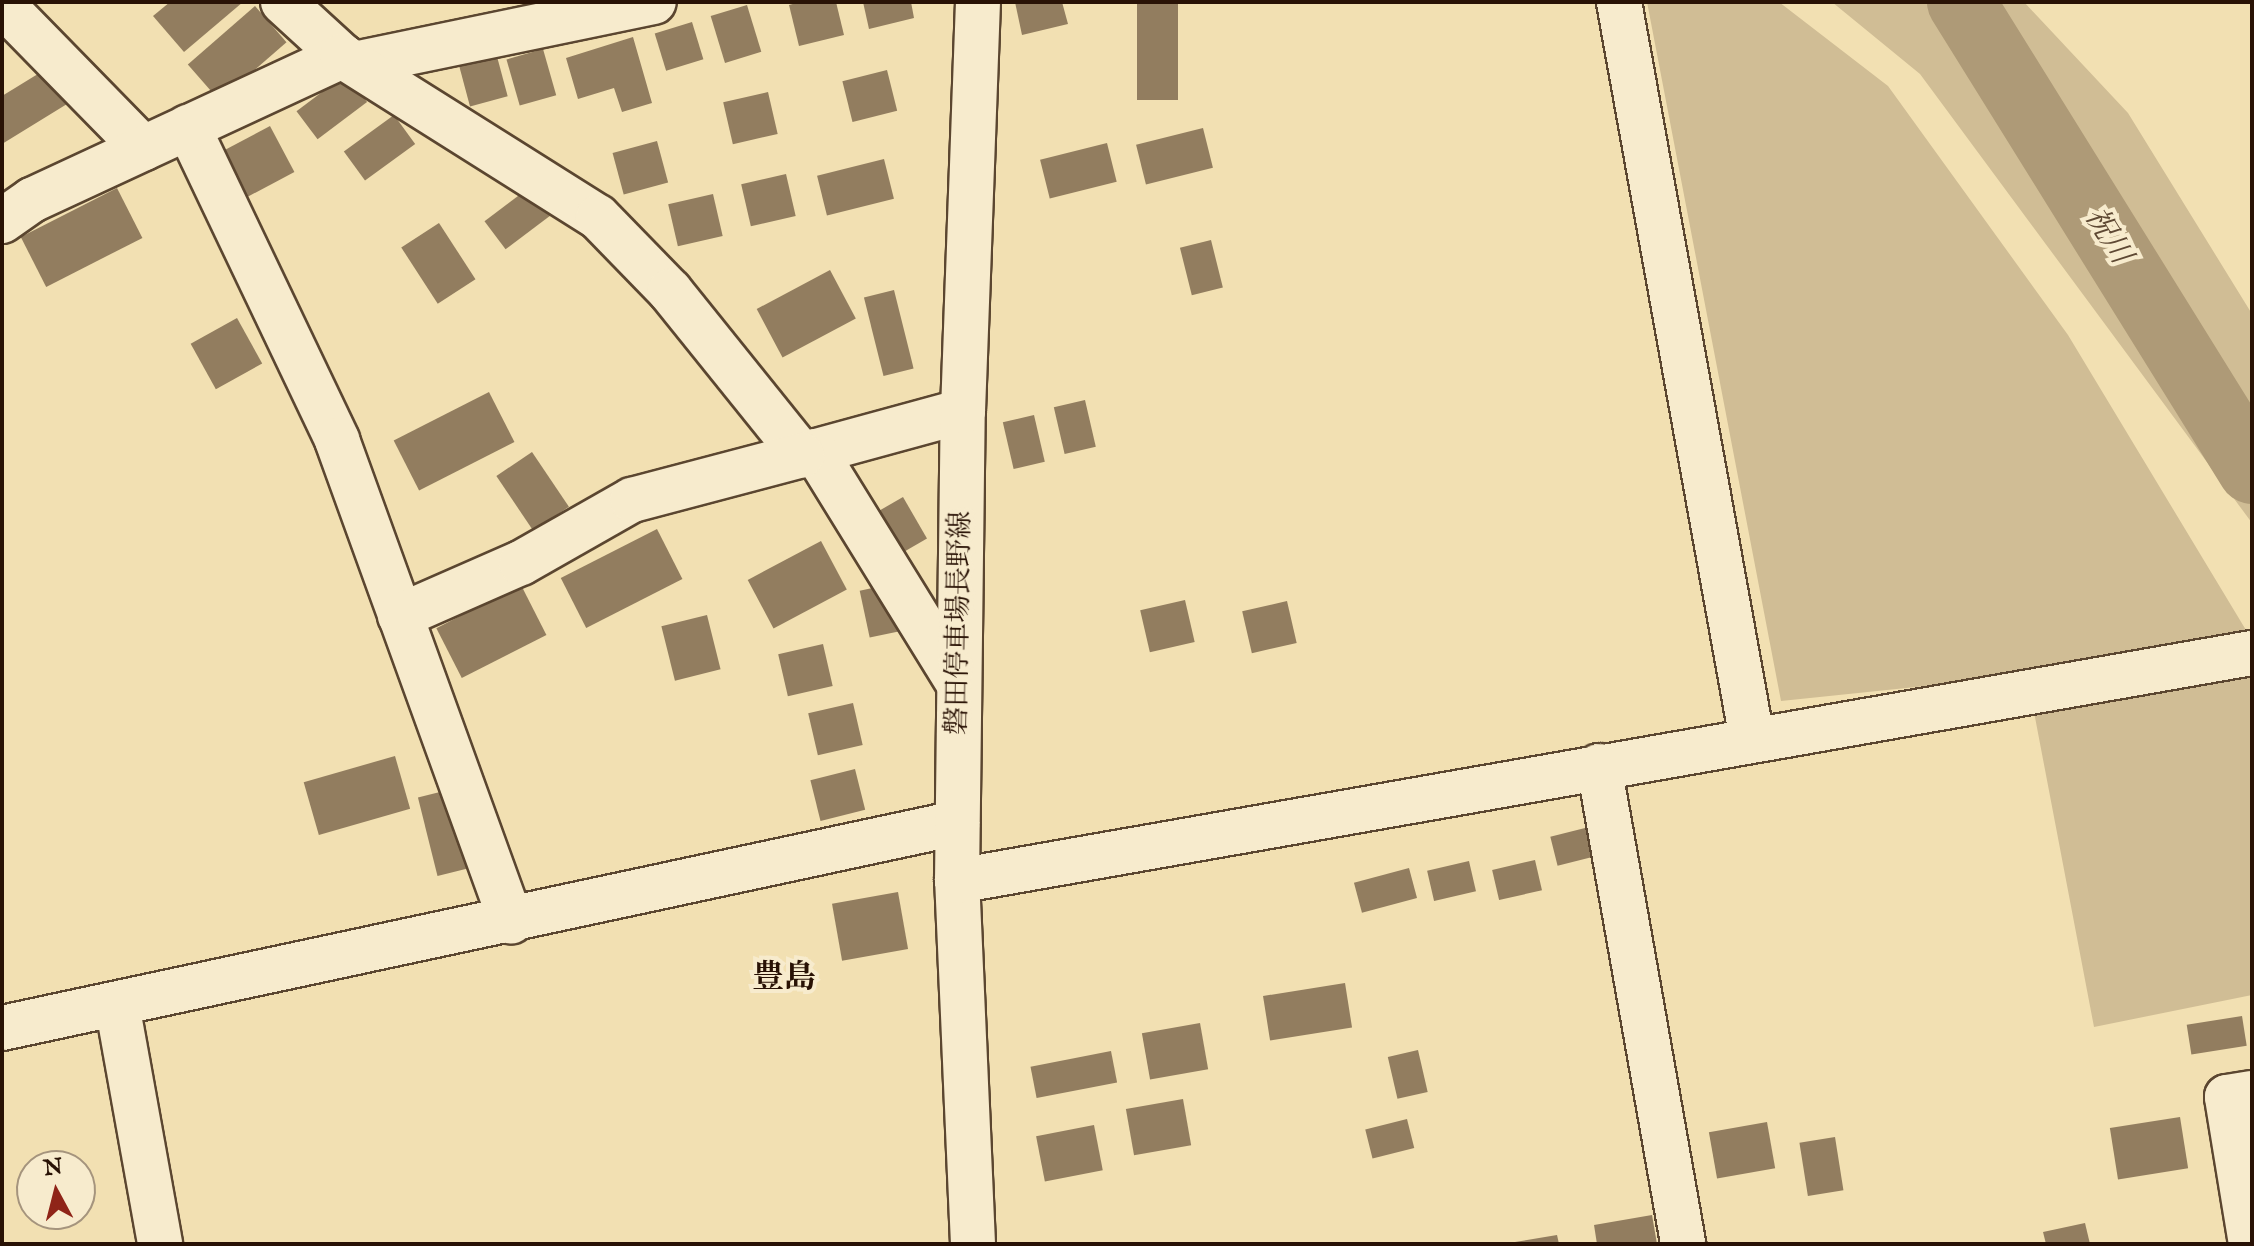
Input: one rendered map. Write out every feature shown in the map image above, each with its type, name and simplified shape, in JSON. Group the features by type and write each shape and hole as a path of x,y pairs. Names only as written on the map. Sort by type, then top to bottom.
{"street":[{"path":"283,2 350,60 598,217 670,291 808,453 959,684"},
{"path":"2,221 32,200 188,127 350,60 654,2"},
{"name":"磐田停車場長野線","path":"973,1244 957,823 963,411 978,2"},
{"path":"1619,2 1752,739"},
{"path":"2,4 143,148"},
{"path":"188,127 337,440 511,921"},
{"path":"400,616 521,563 632,500 963,411"},
{"path":"957,881 2252,653"},
{"path":"1599,766 1683,1244"},
{"path":"2,1028 957,823"},
{"path":"117,1004 160,1244"},
{"path":"2251,1244 2227,1097 2252,1093"}],"shaded area":[{"path":"1647,2 1779,2 1888,86 2068,335 2252,640 2252,995 2094,1027 2030,691 2236,654 1781,701"},
{"path":"1832,2 2024,2 2128,113 2252,314 2252,523 1920,74"}],"building":[{"path":"170,2 243,2 184,52 153,16"},
{"path":"836,2 844,35 799,46 789,5"},
{"path":"863,2 911,2 914,18 869,29"},
{"path":"1015,2 1062,2 1068,24 1022,35"},
{"path":"1137,2 1178,2 1178,100 1137,100"},
{"path":"747,5 761,52 725,63 711,16"},
{"path":"255,6 286,42 219,101 188,64"},
{"path":"692,22 703,59 666,71 655,33"},
{"path":"633,37 652,103 622,112 614,88 578,99 566,58"},
{"path":"495,49 508,96 470,106 457,59"},
{"path":"543,49 556,95 520,106 506,59"},
{"path":"46,69 67,104 2,144 2,96"},
{"path":"887,70 897,111 853,122 842,81"},
{"path":"346,74 367,102 318,139 296,111"},
{"path":"768,92 778,134 733,144 723,102"},
{"path":"394,115 415,144 365,181 344,151"},
{"path":"270,126 294,172 246,198 221,152"},
{"path":"1203,128 1213,168 1146,184 1136,145"},
{"path":"657,141 668,183 624,194 613,153"},
{"path":"1107,143 1117,182 1050,199 1040,160"},
{"path":"884,159 894,199 827,215 817,176"},
{"path":"786,174 796,216 751,226 741,184"},
{"path":"534,184 555,212 506,249 484,221"},
{"path":"117,188 142,238 46,287 21,237"},
{"path":"713,194 723,236 678,246 668,204"},
{"path":"439,223 475,279 438,304 401,248"},
{"path":"1211,240 1223,288 1192,295 1180,248"},
{"path":"830,270 856,319 783,358 757,309"},
{"path":"894,290 914,369 884,376 864,297"},
{"path":"237,318 262,363 216,389 191,344"},
{"path":"489,392 514,442 419,490 394,441"},
{"path":"1085,400 1096,447 1065,454 1054,407"},
{"path":"1034,415 1045,462 1014,469 1003,422"},
{"path":"532,452 569,507 533,531 496,476"},
{"path":"903,497 927,539 899,555 875,513"},
{"path":"657,529 682,579 586,628 561,578"},
{"path":"821,541 847,590 774,629 748,580"},
{"path":"891,584 901,631 870,638 860,591"},
{"path":"521,585 546,635 462,678 436,628"},
{"path":"1185,600 1195,642 1150,652 1140,610"},
{"path":"1287,601 1297,643 1252,653 1242,611"},
{"path":"707,615 721,669 675,681 661,626"},
{"path":"823,644 833,686 788,696 778,654"},
{"path":"853,703 863,745 818,755 808,713"},
{"path":"395,756 410,809 319,835 304,782"},
{"path":"855,769 865,810 821,821 810,780"},
{"path":"448,790 468,869 438,876 418,797"},
{"path":"1593,826 1600,855 1558,866 1550,837"},
{"path":"1535,860 1542,890 1499,900 1492,870"},
{"path":"1469,861 1476,891 1434,901 1427,871"},
{"path":"1409,868 1417,898 1362,913 1354,883"},
{"path":"898,892 908,949 842,961 832,904"},
{"path":"1345,983 1352,1027 1270,1040 1263,996"},
{"path":"2242,1016 2247,1046 2191,1054 2187,1025"},
{"path":"1200,1023 1208,1069 1150,1080 1142,1033"},
{"path":"1418,1050 1428,1092 1397,1099 1388,1057"},
{"path":"1111,1051 1117,1082 1037,1098 1031,1067"},
{"path":"1183,1099 1191,1145 1134,1155 1126,1109"},
{"path":"2180,1117 2188,1168 2118,1179 2110,1128"},
{"path":"1407,1119 1414,1148 1373,1159 1365,1129"},
{"path":"1767,1122 1775,1168 1717,1179 1709,1132"},
{"path":"1094,1125 1103,1170 1045,1181 1036,1136"},
{"path":"1835,1137 1843,1190 1808,1196 1799,1143"},
{"path":"1652,1215 1657,1244 1597,1244 1594,1225"},
{"path":"2085,1223 2090,1244 2046,1244 2043,1232"},
{"path":"1557,1235 1559,1244 1515,1244 1515,1242"}],"waterway":[{"name":"祝川","path":"1961,2 2252,470"}],"district":[{"name":"豊島","path":"784,979"}]}
